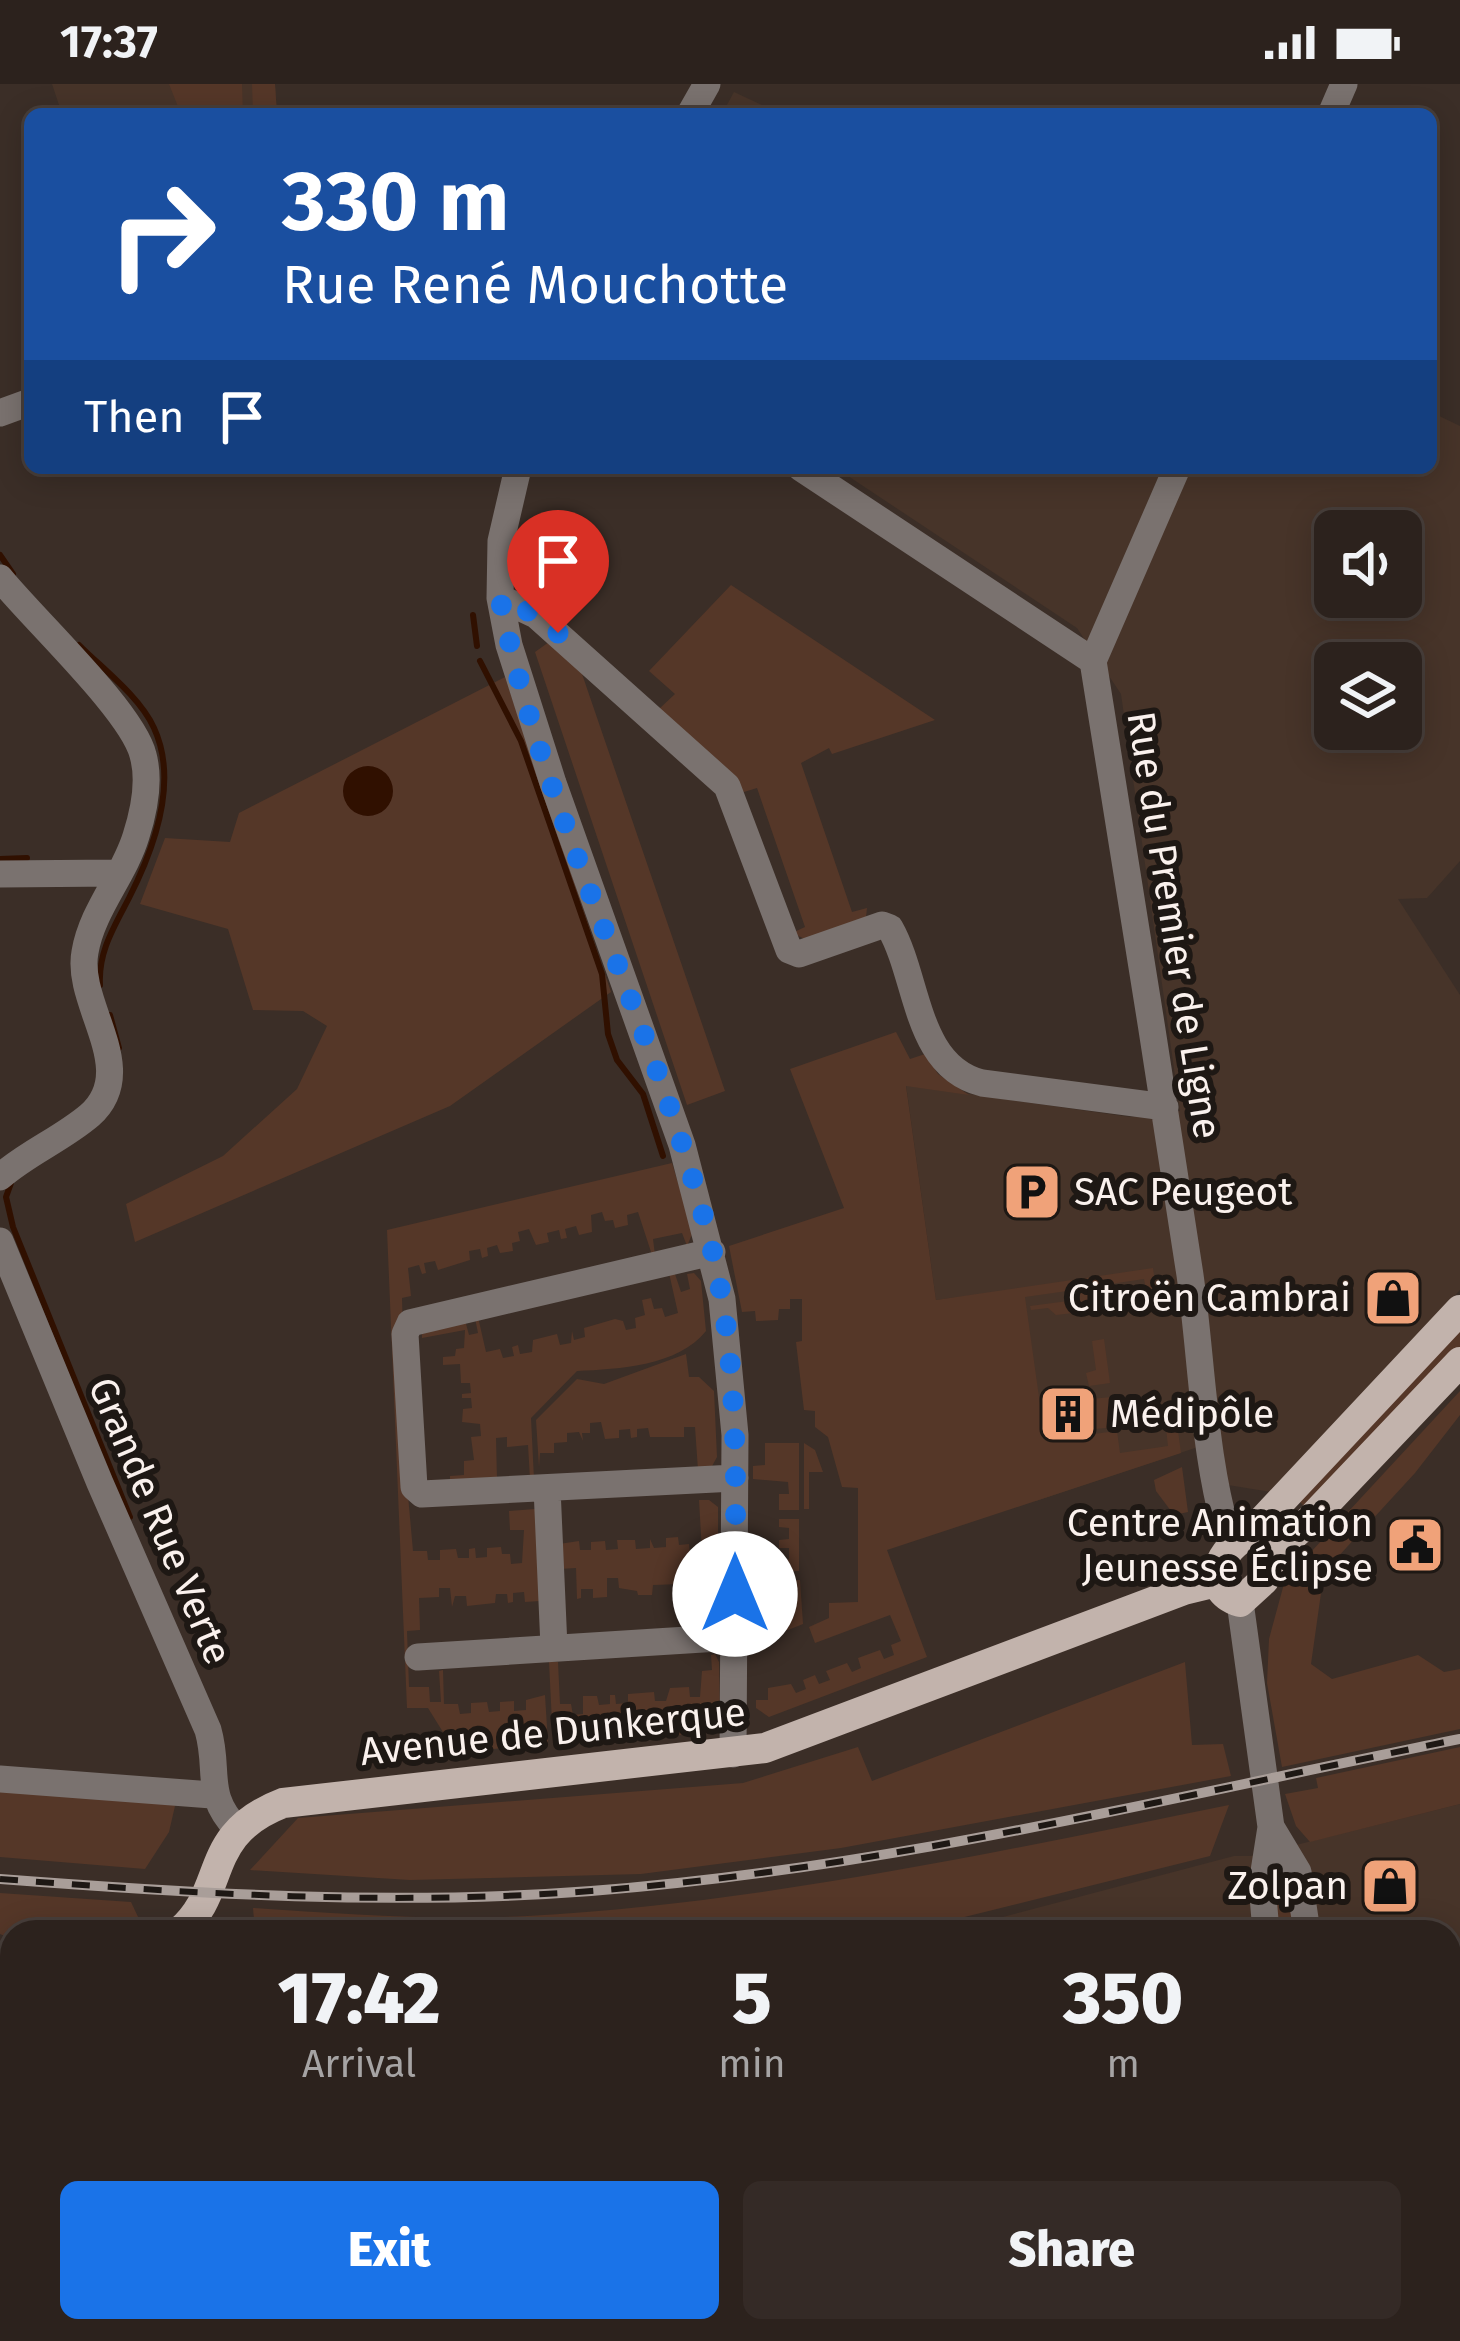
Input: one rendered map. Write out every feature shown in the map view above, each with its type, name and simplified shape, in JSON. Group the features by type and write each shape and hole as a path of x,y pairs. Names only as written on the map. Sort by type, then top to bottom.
{"main road":[{"path":"1251,1544 1264,1580 1228,1592 1217,1570 1251,1544 1460,1310"},
{"path":"1251,1544 1307,1522 1460,1362"},
{"name":"Avenue de Dunkerque","path":"238,1830 256,1814 310,1798 733,1754 797,1738 1184,1589 1228,1592"},
{"path":"191,1920 238,1830"}],"street":[{"path":"517,474 501,541 500,598 509,645 682,1145 712,1252 723,1313 735,1478 733,1754"},
{"path":"811,474 1093,661 1174,474"},
{"path":"0,578 115,707 143,755 143,808 135,841 86,945 82,973 106,1043 110,1074 106,1089 92,1113 0,1178"},
{"path":"500,598 536,615 728,786 790,950 800,954 882,925 890,928 935,1052 954,1072 982,1083 1165,1107"},
{"name":"Rue du Premier de Ligne","path":"1093,661 1165,1107 1218,1509 1251,1544"},
{"path":"0,874 117,873"},
{"name":"Grande Rue Verte","path":"0,1241 208,1730 214,1756 212,1795"},
{"path":"712,1252 408,1326 416,1492 735,1478"},
{"path":"547,1488 554,1647"},
{"path":"1228,1592 1270,1827 1262,1884 1266,1920"},
{"path":"418,1657 735,1637"},
{"path":"0,1779 212,1795 238,1830"},
{"path":"1270,1827 1298,1872 1304,1920"}],"shaded area":[{"path":"52,84 275,84 277,108 60,108"},
{"path":"169,84 242,84 243,108 179,108"},
{"path":"252,84 275,84 277,108 253,108"},
{"path":"734,92 768,108 725,108"},
{"path":"1437,415 1460,426 1460,861 1427,898 1398,899 1460,995 1460,1290 1271,1492 1228,1485 1198,1447 1036,1501 1006,1291 936,1300 906,1085 1130,1117 1180,1111 1121,694 1077,628 845,474 1437,474"},
{"path":"731,585 935,720 832,754 829,748 801,763 852,912 867,908 866,917 807,940 792,933 805,927 757,788 744,792 659,709 675,694 649,671"},
{"path":"549,642 581,671 725,1091 687,1105 535,652"},
{"path":"505,677 611,992 450,1106 135,1242 126,1204 223,1156 297,1089 327,1026 303,1011 253,1010 228,929 140,904 165,838 230,842 239,813"},
{"path":"368,766 385,774 393,791 385,808 368,816 351,808 343,791 351,774"},
{"path":"896,1032 910,1059 925,1054 938,1074 969,1095 906,1086 936,1300 1153,1268 1157,1298 1148,1299 1144,1279 1097,1286 1100,1310 1056,1315 1048,1308 1031,1310 1030,1306 1068,1301 1067,1291 1025,1297 1045,1440 1117,1431 1120,1453 1168,1446 1164,1411 1175,1409 1181,1453 887,1550 927,1657 769,1717 756,1708 756,1700 768,1700 768,1688 791,1684 796,1693 806,1689 803,1680 815,1675 819,1684 830,1680 826,1671 847,1663 852,1672 861,1668 858,1658 880,1650 884,1659 894,1655 891,1645 901,1641 890,1615 815,1643 809,1627 829,1618 829,1603 858,1602 858,1488 842,1487 828,1437 815,1427 815,1411 804,1410 796,1342 802,1341 802,1299 790,1299 790,1309 779,1309 778,1320 756,1321 755,1311 742,1312 729,1246 844,1208 790,1069"},
{"path":"672,1163 693,1232 687,1246 682,1233 653,1239 652,1255 638,1212 627,1215 628,1225 615,1228 602,1212 591,1215 592,1232 579,1235 576,1226 565,1229 567,1238 561,1239 559,1230 547,1233 549,1242 536,1245 529,1229 518,1232 520,1241 512,1243 513,1251 500,1253 497,1245 487,1248 488,1256 482,1258 480,1249 469,1251 470,1260 438,1270 435,1261 424,1263 426,1273 422,1274 419,1265 408,1268 411,1296 402,1298 413,1551 427,1551 428,1560 440,1560 440,1550 456,1549 458,1558 469,1558 469,1549 475,1548 476,1558 487,1557 487,1548 501,1547 502,1554 510,1554 511,1564 522,1563 524,1530 510,1530 509,1511 535,1509 540,1601 525,1602 524,1592 513,1593 513,1602 508,1603 507,1594 496,1594 495,1603 467,1606 466,1596 455,1596 452,1607 450,1588 439,1588 439,1597 419,1598 420,1630 407,1631 409,1687 429,1687 430,1702 441,1702 439,1671 443,1670 444,1704 458,1704 460,1714 471,1713 471,1703 487,1702 489,1712 500,1711 500,1702 514,1701 514,1711 526,1710 526,1700 545,1695 548,1743 456,1753 428,1708 407,1708 387,1230"},
{"path":"674,1271 681,1292 690,1289 687,1274 694,1273 701,1281 706,1331 694,1343 664,1359 577,1371 531,1418 534,1479 530,1479 528,1445 507,1447 507,1437 496,1438 497,1480 450,1483 450,1476 464,1475 464,1461 474,1460 471,1437 481,1436 480,1424 462,1422 463,1409 472,1408 471,1398 462,1398 471,1393 470,1383 461,1383 460,1364 443,1365 443,1357 455,1356 456,1349 464,1348 465,1330 422,1338 422,1334 465,1320 469,1335 478,1333 478,1317 486,1352 500,1349 503,1358 514,1356 512,1347 518,1345 520,1354 532,1352 533,1340 557,1334 560,1345 571,1343 572,1331 574,1340 585,1337 584,1328 615,1319 623,1321 626,1330 636,1328 635,1318 645,1315 642,1300 651,1298 654,1309 662,1308 665,1317 678,1313 669,1273"},
{"path":"1460,1329 1460,1348 1307,1509 1298,1500"},
{"path":"1104,1339 1110,1383 1089,1386 1086,1373 1096,1370 1092,1341"},
{"path":"686,1354 689,1377 699,1377 714,1391 717,1457 711,1468 698,1470 695,1427 684,1427 684,1437 650,1437 648,1428 637,1429 637,1437 631,1438 630,1429 619,1430 619,1438 605,1439 601,1422 590,1423 590,1433 582,1433 583,1441 579,1432 567,1433 567,1442 554,1443 554,1453 540,1453 539,1467 536,1420 577,1379 604,1384"},
{"path":"1460,1391 1460,1415 1415,1473 1324,1572 1311,1664 1332,1679 1418,1655 1444,1672 1460,1669 1460,1729 1282,1767 1267,1683 1269,1639 1285,1580"},
{"path":"1112,1397 1116,1427 1095,1429 1090,1399"},
{"path":"765,1443 799,1443 799,1510 779,1510 779,1494 789,1494 788,1482 753,1479 753,1466 765,1465"},
{"path":"804,1443 815,1450 823,1472 809,1472 809,1509 804,1509"},
{"path":"1182,1467 1188,1512 1174,1515 1156,1491 1154,1480"},
{"path":"699,1500 718,1507 718,1540 706,1552 706,1567 699,1568 700,1585 706,1585 719,1610 712,1626 700,1629 698,1593 684,1593 682,1584 653,1585 652,1595 638,1595 619,1588 618,1578 607,1578 607,1597 593,1598 593,1589 581,1589 577,1599 576,1568 559,1569 559,1544 579,1541 580,1550 591,1550 591,1542 605,1541 606,1550 618,1549 617,1540 635,1540 636,1549 650,1548 650,1539 654,1548 666,1547 666,1538 678,1537 679,1545 689,1544 690,1554 702,1552"},
{"path":"779,1519 799,1519 799,1571 779,1572 779,1561 789,1559 789,1548 779,1548 779,1540 789,1539 789,1528 779,1527"},
{"path":"779,1580 800,1580 803,1624 788,1630 755,1631 755,1613 789,1612 789,1599 780,1599"},
{"path":"715,1654 720,1726 707,1733 553,1743 549,1662 558,1662 560,1704 571,1704 573,1715 583,1714 583,1696 597,1696 599,1705 610,1704 610,1695 615,1695 616,1704 628,1703 628,1694 654,1692 655,1701 666,1701 670,1688 689,1687 690,1697 700,1697 702,1671 712,1670 711,1655"},
{"path":"1185,1662 1192,1745 1223,1744 1231,1776 841,1848 641,1874 410,1880 250,1870 298,1818 743,1783 858,1747 872,1781"},
{"path":"1460,1747 1460,1804 1310,1842 1296,1826 1285,1794 1318,1788 1316,1778"},
{"path":"0,1784 169,1798 175,1806 169,1832 145,1869 0,1857"},
{"path":"1460,1804 1460,1920 991,1920 1234,1856 1252,1856"},
{"path":"1229,1805 1210,1856 952,1920 254,1920 253,1908 493,1917 615,1909 792,1888"},
{"path":"1286,1879 1295,1920 1274,1920 1272,1883"},
{"path":"0,1893 131,1902 139,1919 139,1920 0,1920"}],"waterway":[{"path":"0,555 13,574"},
{"path":"473,615 477,646"},
{"path":"79,645 148,717 164,771 154,838 108,940 100,985"},
{"path":"480,661 521,741 602,974 608,1034 617,1060 643,1094 663,1156"},
{"path":"0,859 27,858"},
{"path":"110,1015 119,1048"},
{"path":"11,1183 6,1197 13,1227 130,1517"}],"railway":[{"path":"0,1879 369,1898 517,1895 701,1881 1027,1829 1460,1739"}],"place":[{"name":"SAC Peugeot","path":"1032,1192"},
{"name":"Citroën Cambrai","path":"1393,1298"},
{"name":"Médipôle","path":"1068,1414"},
{"name":"Centre Animation Jeunesse Éclipse","path":"1415,1545"},
{"name":"Zolpan","path":"1390,1886"}],"route":[{"path":"558,633 536,615 500,598 509,645 682,1145 712,1252 722,1299 735,1436 735,1594"}]}
